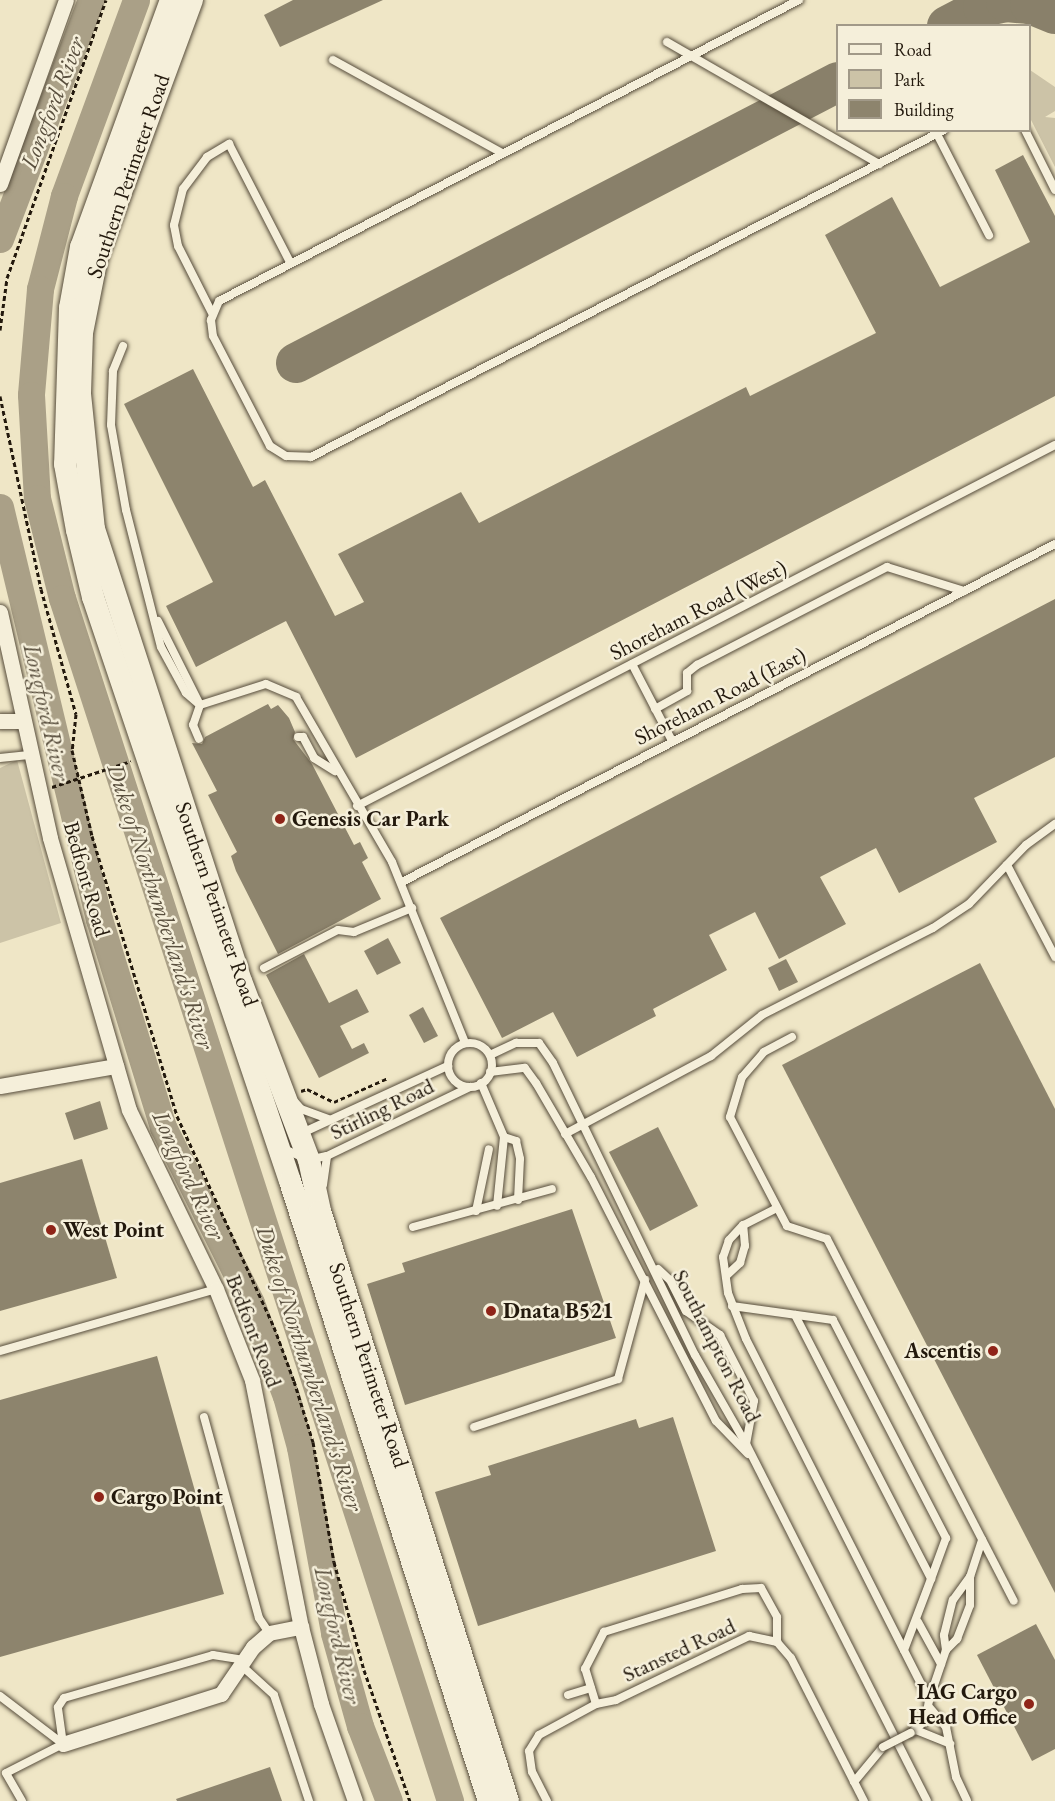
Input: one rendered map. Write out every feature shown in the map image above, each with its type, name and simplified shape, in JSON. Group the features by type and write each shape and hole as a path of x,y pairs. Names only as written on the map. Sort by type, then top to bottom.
{"street":[{"path":"0,184 66,0"},
{"name":"Southern Perimeter Road","path":"171,0 81,248 70,309 66,464 93,597 320,1211 508,1801"},
{"name":"Southern Perimeter Road","path":"192,0 97,257 82,333 85,458 94,529 113,597 241,981 288,1092 298,1153 489,1801"},
{"name":"Bedfont Road","path":"0,612 5,666 116,1066 146,1153 216,1289 261,1410 301,1627 321,1704 355,1801"},
{"path":"0,721 21,721"},
{"path":"0,1086 116,1066"},
{"path":"63,1744 220,1694 269,1633 301,1627"}],"lane":[{"path":"212,313 227,295 798,0"},
{"path":"667,42 879,164"},
{"path":"333,60 502,153"},
{"path":"290,262 229,144 199,163 175,213 178,246 212,313 213,336 263,436 277,452 305,458 940,132 989,235"},
{"path":"1026,132 1055,190"},
{"path":"123,346 112,371 111,425 126,510 156,617 161,647 171,670 186,693 200,705"},
{"name":"Shoreham Road (West)","path":"357,806 1055,445"},
{"name":"Shoreham Road (East)","path":"402,882 1055,544"},
{"path":"655,709 687,691 687,673 697,665 887,567 964,591"},
{"path":"156,617 200,705 193,725 200,739"},
{"path":"632,664 672,741"},
{"path":"200,705 258,685 274,685 296,697 336,772 402,882 465,1043"},
{"path":"298,737 303,736 314,758 336,772"},
{"path":"1,755 29,755"},
{"path":"565,1134 711,1056 762,1015 933,928 969,903 1007,865 1055,824"},
{"path":"1007,865 1055,957"},
{"path":"264,968 338,930 354,932 412,908"},
{"path":"792,1036 764,1052 742,1077 730,1117 787,1226 826,1239 1014,1601"},
{"name":"Southampton Road","path":"490,1055 516,1042 539,1043 553,1063 581,1126 657,1268 690,1344 747,1444"},
{"path":"465,1043 479,1045 490,1055 490,1072 482,1083 470,1087 453,1080 447,1066 452,1051 465,1043"},
{"name":"Stirling Road","path":"288,1092 300,1109 328,1119 447,1066"},
{"name":"Southampton Road","path":"490,1072 525,1068 591,1177 716,1421 749,1455"},
{"path":"482,1083 504,1137 497,1206"},
{"name":"Stirling Road","path":"298,1153 470,1087"},
{"path":"298,1153 328,1119"},
{"path":"504,1137 516,1141 520,1159 518,1200"},
{"path":"476,1211 489,1149"},
{"path":"591,1177 597,1156"},
{"path":"413,1227 497,1206 552,1189"},
{"path":"777,1208 743,1225 729,1240 723,1257 732,1306 929,1704 946,1727 956,1777 967,1801"},
{"path":"726,1275 742,1254 743,1225"},
{"name":"Southampton Road","path":"657,1268 670,1280 686,1311 715,1330 728,1350 754,1401 747,1444"},
{"path":"474,1427 618,1379 645,1280"},
{"path":"0,1351 216,1289"},
{"path":"732,1306 833,1320 946,1538 918,1622 904,1650"},
{"path":"795,1315 931,1579"},
{"path":"204,1417 259,1618 269,1633"},
{"path":"747,1444 749,1455 927,1801"},
{"path":"854,1782 883,1747 913,1731 929,1704 946,1650 957,1639 970,1605 970,1577 982,1540"},
{"path":"946,1650 944,1635 953,1600 970,1577"},
{"path":"596,1704 585,1669 604,1632 742,1589 761,1588 777,1617 777,1642 791,1658 864,1801"},
{"path":"918,1622 941,1664"},
{"name":"Stansted Road","path":"547,1801 531,1772 529,1751 539,1735 596,1704 616,1700 735,1639 761,1636 777,1642"},
{"path":"63,1744 58,1707 64,1698 213,1655 230,1654 243,1663 274,1695 309,1801"},
{"path":"568,1695 591,1688"},
{"path":"0,1696 63,1744"},
{"path":"913,1731 950,1744"},
{"path":"22,1801 6,1773 63,1744"}],"path":[{"path":"0,330 7,278 106,0"},
{"path":"0,396 40,589 76,714 72,750 78,778 177,1116 274,1327 300,1401 313,1442 334,1562 364,1670 410,1801"},
{"path":"49,788 131,762"},
{"path":"288,1092 307,1089 334,1102 388,1078"}],"green space":[{"path":"1031,71 1055,87 1055,111 1045,117 1055,118 1055,167 1031,120"},
{"path":"17,760 61,923 0,943 0,768"}],"building":[{"path":"293,0 383,0 280,47 264,15"},
{"path":"1023,155 1055,216 1055,396 356,758 286,621 196,667 166,606 213,582 124,404 193,369 253,487 265,480 335,616 364,602 338,554 461,492 479,523 746,387 750,396 876,333 825,235 892,197 940,287 1030,242 995,170"},
{"path":"1055,599 1055,757 974,798 997,842 899,893 876,848 820,877 846,924 779,959 755,912 709,935 727,970 653,1009 656,1016 577,1057 553,1012 502,1038 440,918"},
{"name":"Genesis Car Park","path":"268,704 271,709 278,705 289,718 295,732 293,739 312,764 354,845 360,842 368,858 362,862 381,899 278,954 236,871 231,856 237,852 208,795 217,791 192,743 202,744 205,737"},
{"path":"388,938 401,963 377,975 364,951"},
{"path":"304,954 329,1003 357,989 369,1012 340,1026 352,1049 364,1043 369,1053 319,1078 266,975"},
{"path":"786,959 798,982 779,991 768,968"},
{"name":"Ascentis","path":"980,963 1055,1109 1055,1593 782,1065"},
{"path":"423,1007 438,1036 424,1043 409,1015"},
{"path":"100,1101 108,1129 74,1140 65,1113"},
{"path":"658,1127 698,1206 650,1231 609,1152"},
{"name":"West Point","path":"82,1159 117,1278 0,1311 0,1183"},
{"name":"Dnata B521","path":"572,1209 616,1338 405,1405 367,1284 405,1272 402,1263"},
{"name":"Cargo Point","path":"157,1356 224,1594 0,1657 0,1400"},
{"path":"673,1417 716,1551 478,1626 435,1492 491,1475 488,1466 636,1419 639,1428"},
{"name":"IAG Cargo Head Office","path":"1036,1624 1055,1660 1055,1749 1032,1761 977,1655"},
{"path":"270,1767 282,1801 177,1801 176,1799"}],"waterway":[{"name":"Longford River","path":"0,239 91,0"},
{"name":"Duke of Northumberland's River","path":"136,0 64,196 40,289 31,395 37,498 62,598 450,1801"},
{"name":"Longford River","path":"0,507 99,919 163,1127 251,1303 286,1396 300,1447 334,1633 360,1726 389,1801"}],"taxiway":[{"path":"951,24 983,7 1006,2 1030,4 1055,14"},
{"path":"296,363 836,83"}],"place":[{"name":"Genesis Car Park","path":"280,819"},
{"name":"West Point","path":"51,1230"},
{"name":"Dnata B521","path":"491,1311"},
{"name":"Ascentis","path":"993,1351"},
{"name":"Cargo Point","path":"99,1497"},
{"name":"IAG Cargo Head Office","path":"1029,1704"}]}
